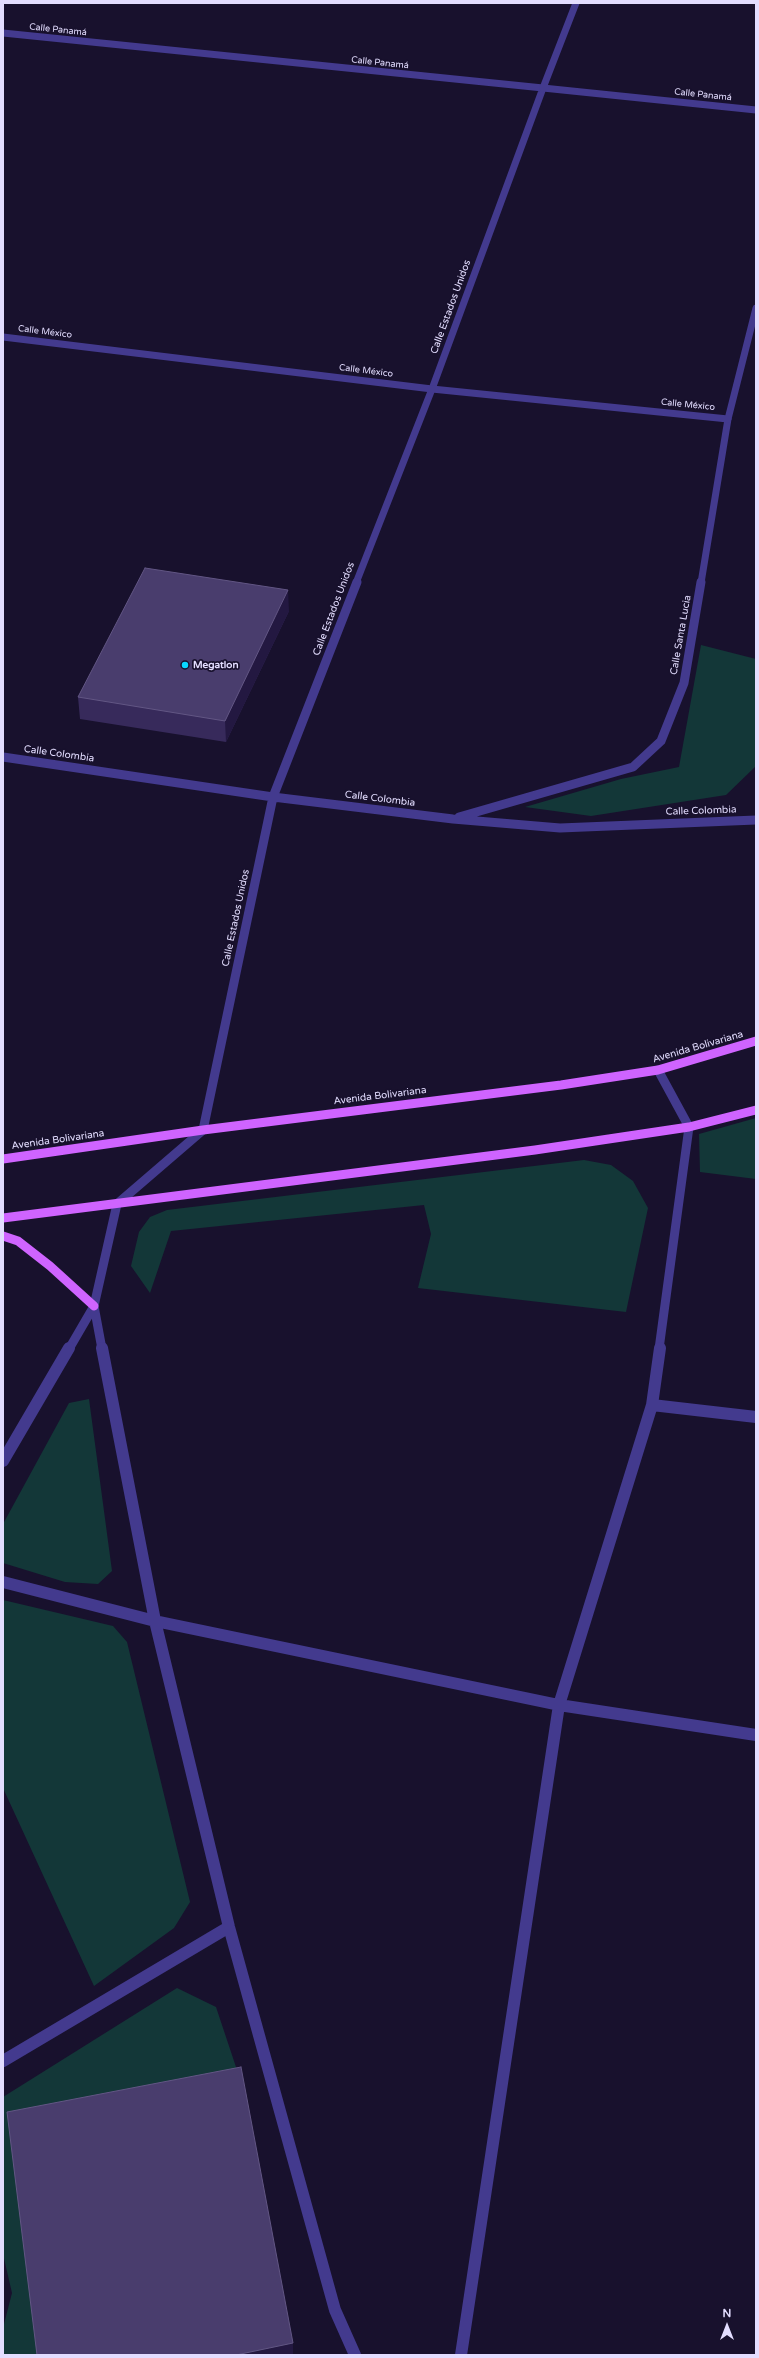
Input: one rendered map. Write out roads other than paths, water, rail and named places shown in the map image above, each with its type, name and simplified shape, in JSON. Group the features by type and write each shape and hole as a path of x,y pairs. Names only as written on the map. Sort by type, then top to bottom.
{"main road":[{"name":"Avenida Bolivariana","path":"3,1159 203,1130 561,1085 658,1070 756,1042"},
{"path":"3,1218 535,1150 689,1127 756,1110"},
{"path":"3,1236 18,1241 50,1266 94,1306"}],"street":[{"name":"Calle Estados Unidos","path":"203,1130 272,797 432,389 543,88 576,3"},
{"name":"Calle Panamá","path":"3,33 756,110"},
{"name":"Calle Santa Lucia","path":"453,819 633,767 661,741 684,683 728,419 756,308"},
{"name":"Calle México","path":"3,337 432,389 728,419"},
{"name":"Calle Colombia","path":"3,757 272,797 453,819 560,828 756,820"},
{"path":"462,2355 559,1705 652,1406 689,1127 658,1070"},
{"path":"3,1461 94,1306 117,1204 203,1130"},
{"path":"94,1306 155,1621 229,1928 335,2310 355,2355"},
{"path":"652,1406 756,1417"},
{"path":"3,1582 155,1621 559,1705 756,1735"},
{"path":"3,2061 229,1928"}],"place":[{"name":"Megatlon","path":"185,665"}]}
